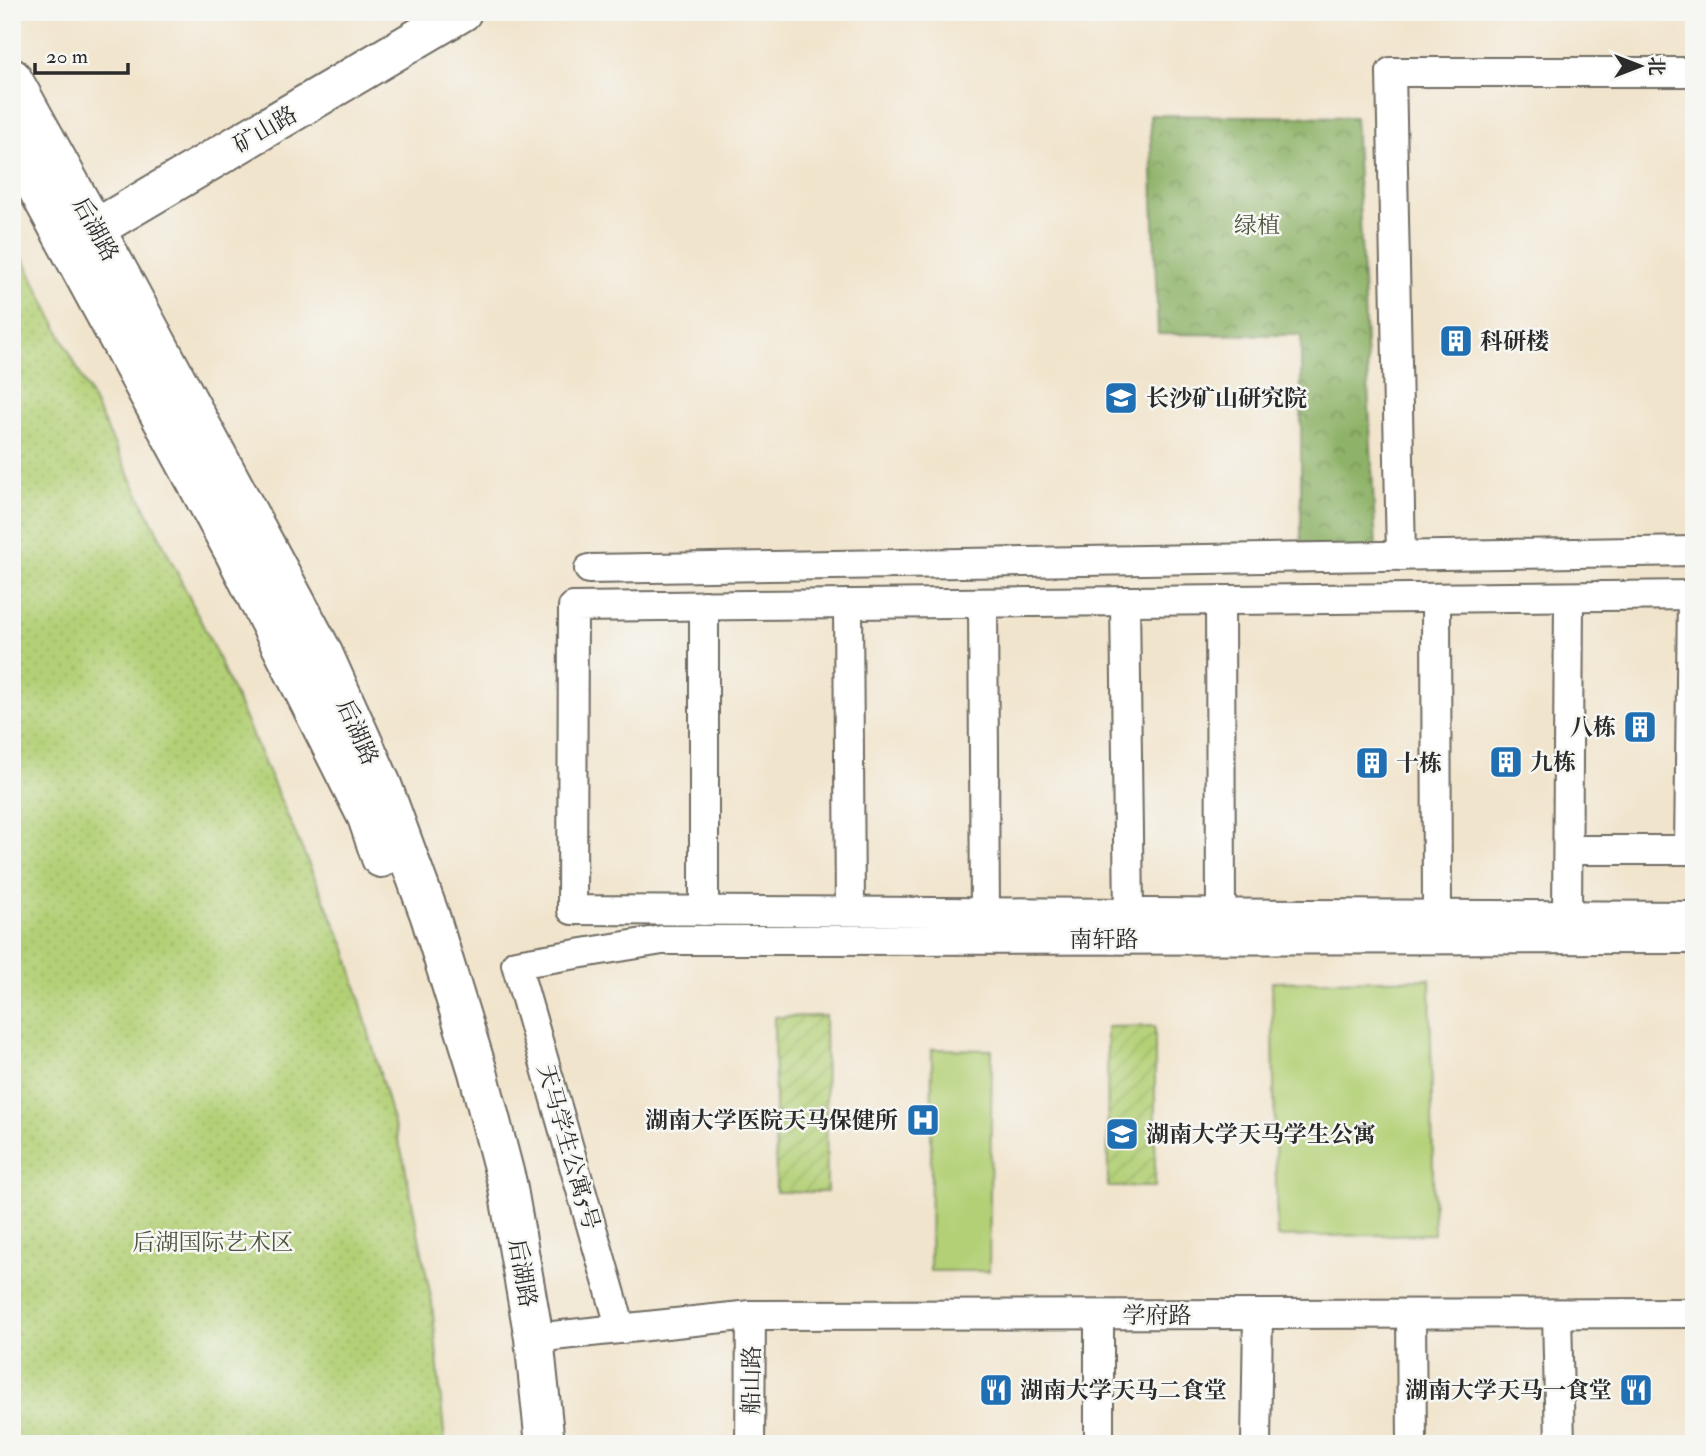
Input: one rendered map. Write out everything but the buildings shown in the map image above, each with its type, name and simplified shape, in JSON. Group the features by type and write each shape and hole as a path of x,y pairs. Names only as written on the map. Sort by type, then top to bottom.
{"main road":[{"name":"矿山路","path":"76,227 360,50 431,12"},
{"name":"矿山路","path":"76,227 462,12"},
{"name":"后湖路","path":"12,78 76,227 367,817 418,961 484,1204 514,1349 520,1444"},
{"name":"后湖路","path":"12,142 76,227 322,651 382,785 430,916 478,1072 507,1183 534,1338 545,1444"}],"street":[{"path":"1401,556 1391,72 1694,72"},
{"path":"589,569 1694,551"},
{"path":"1568,850 1689,850 1693,595 573,607 572,910 1694,916"},
{"path":"1567,915 1569,597"},
{"path":"1436,598 1437,914"},
{"path":"1220,600 1221,913"},
{"path":"1125,601 1129,913"},
{"path":"984,603 985,912"},
{"path":"848,604 850,911"},
{"path":"704,605 704,911"},
{"name":"南轩路","path":"516,964 662,940 1694,939"},
{"name":"天马学生公寓5号","path":"516,964 621,1329"},
{"name":"学府路","path":"534,1338 751,1315 1694,1313"},
{"path":"1411,1314 1412,1444"},
{"path":"1558,1314 1560,1444"},
{"name":"船山路","path":"750,1444 751,1315"},
{"path":"1099,1315 1099,1444"},
{"path":"1256,1444 1258,1315"}],"green space":[{"name":"绿植","path":"1150,115 1355,117 1377,570 1301,572 1301,335 1158,334"},
{"name":"后湖国际艺术区","path":"12,235 212,644 346,949 404,1161 432,1303 445,1444 12,1444"},
{"path":"1430,979 1434,1234 1277,1237 1272,982"},
{"path":"825,1016 827,1192 776,1192 774,1017"},
{"path":"1155,1026 1155,1187 1108,1187 1107,1027"},
{"path":"932,1049 992,1050 989,1271 930,1271"}],"place":[{"name":"科研楼","path":"1456,341"},
{"name":"长沙矿山研究院","path":"1121,398"},
{"name":"八栋","path":"1640,727"},
{"name":"九栋","path":"1506,762"},
{"name":"十栋","path":"1372,763"},
{"name":"湖南大学医院天马保健所","path":"923,1120"},
{"name":"湖南大学天马学生公寓","path":"1122,1134"},
{"name":"湖南大学天马二食堂","path":"996,1390"},
{"name":"湖南大学天马一食堂","path":"1636,1390"}]}
